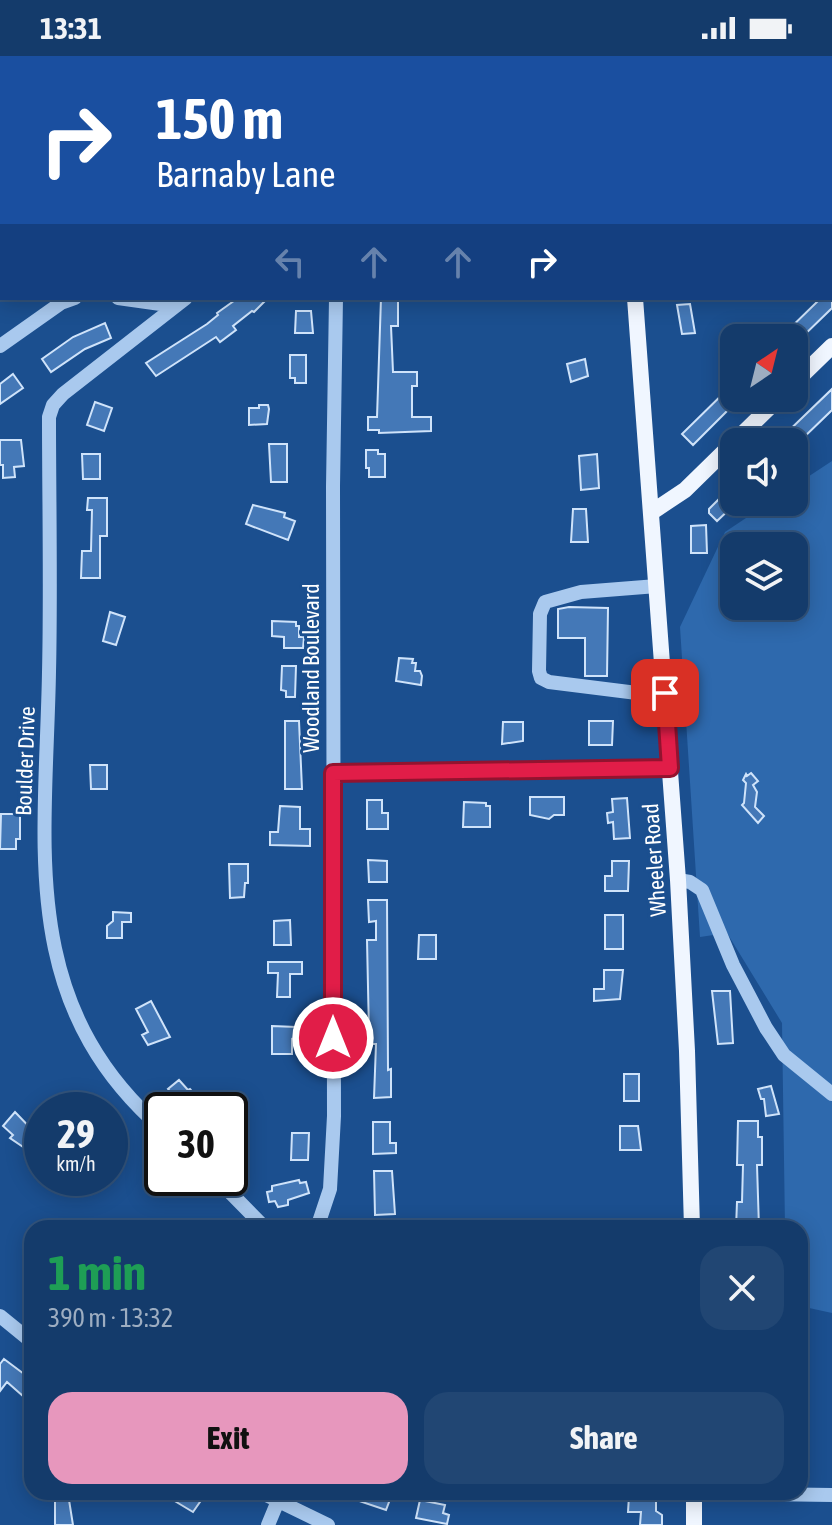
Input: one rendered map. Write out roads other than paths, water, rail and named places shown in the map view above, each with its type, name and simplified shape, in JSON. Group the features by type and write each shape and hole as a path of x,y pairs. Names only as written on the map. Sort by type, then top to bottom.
{"main road":[{"name":"Wheeler Road","path":"635,300 678,880 692,1220"},
{"path":"808,369 832,346"},
{"path":"652,512 685,490 765,412"},
{"path":"694,1500 694,1525"}],"street":[{"path":"0,346 69,300"},
{"path":"150,300 181,302"},
{"name":"Woodland Boulevard","path":"320,1220 330,1189 333,1165 336,300"},
{"name":"Boulder Drive","path":"144,1111 122,1089 73,1011 49,928 45,828 49,667 49,417 57,399 181,302"},
{"path":"657,586 581,592 545,602 540,614 539,671 541,678 549,682 645,694 665,693"},
{"path":"333,773 670,768"},
{"path":"678,880 690,882 702,890 750,1002 778,1046 792,1062 832,1094"},
{"path":"234,1196 257,1220"},
{"path":"0,1316 24,1336"},
{"path":"808,1495 832,1495"},
{"path":"268,1525 279,1500"},
{"path":"285,1500 328,1525"}]}
